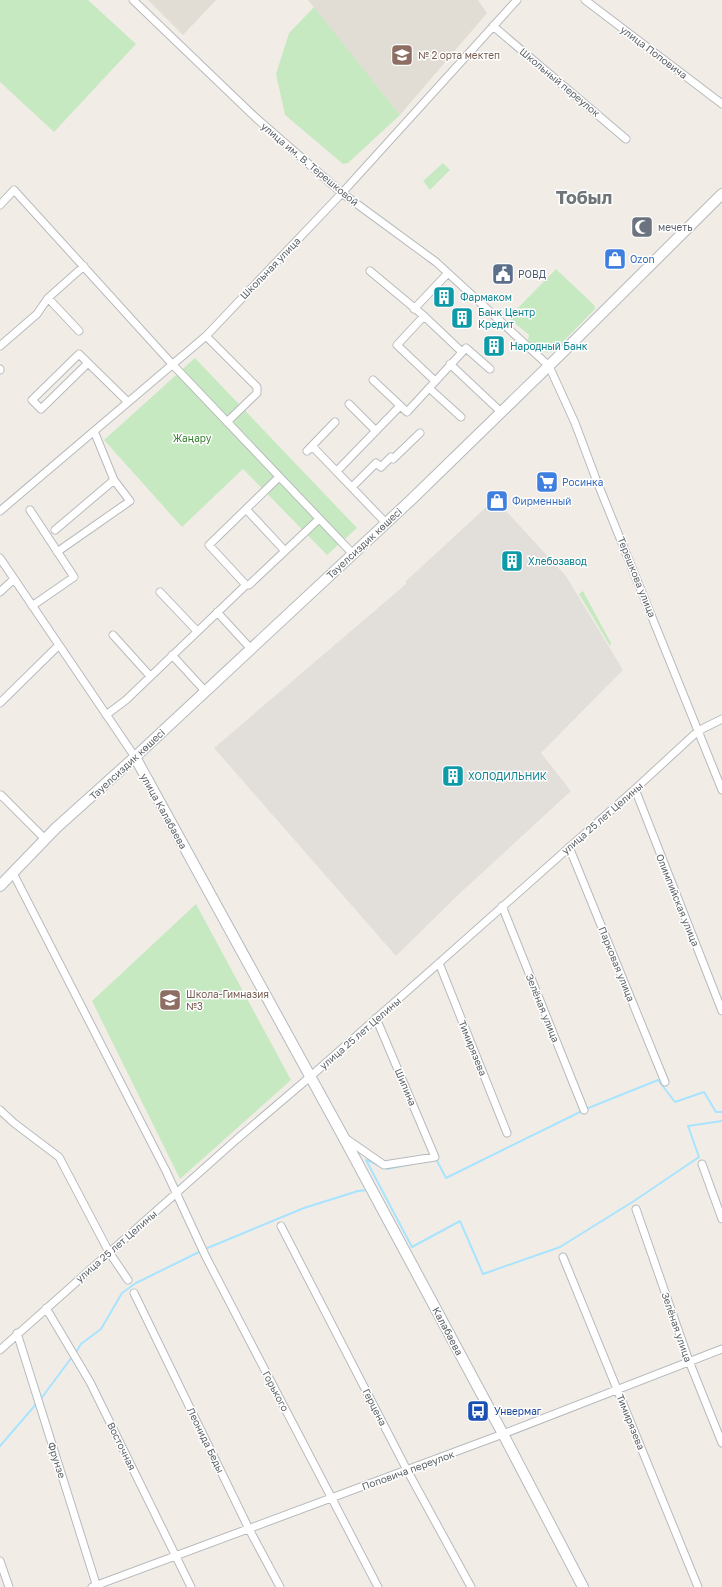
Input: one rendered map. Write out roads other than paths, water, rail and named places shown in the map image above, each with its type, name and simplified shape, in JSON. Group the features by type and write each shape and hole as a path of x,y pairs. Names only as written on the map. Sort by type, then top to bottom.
{"street":[{"name":"улица им. В. Терешковой","path":"133,0 256,118 342,193 436,262 549,366"},
{"name":"Школьная улица","path":"0,511 206,336 342,193 517,0"},
{"name":"улица Поповича","path":"585,0 722,104"},
{"name":"Школьный переулок","path":"493,26 626,139"},
{"path":"0,205 14,190 173,365 353,554"},
{"name":"Тауелсиздик көшесі","path":"0,886 45,840 386,523 549,366 722,194"},
{"path":"0,346 37,314 48,298 84,266"},
{"path":"370,271 424,316 462,352"},
{"path":"414,308 448,273"},
{"path":"48,298 79,331"},
{"path":"424,316 397,345 435,381"},
{"path":"206,336 257,387 257,393 227,422"},
{"path":"373,380 407,412 466,348 490,369"},
{"path":"88,363 41,409 32,400 79,354 128,402"},
{"path":"450,364 501,412"},
{"name":"Терешкова улица","path":"549,366 575,423 596,479 722,790"},
{"path":"429,388 461,417"},
{"path":"349,404 376,431"},
{"path":"337,472 400,406"},
{"path":"335,422 309,448 337,472 386,523"},
{"path":"57,552 130,501 114,480 94,431"},
{"path":"352,487 376,463 381,467 391,457 393,459 420,432"},
{"path":"246,585 209,545 279,477"},
{"path":"55,530 114,480"},
{"path":"246,509 285,551"},
{"path":"30,510 74,577 32,606"},
{"path":"106,715 126,700 217,612 246,585 249,585 319,519"},
{"name":"улица Калабаева","path":"0,558 135,757 311,1076"},
{"path":"0,592 14,579"},
{"path":"160,592 197,631"},
{"path":"217,612 251,649"},
{"path":"113,635 150,676"},
{"path":"0,703 59,645"},
{"path":"172,655 205,691"},
{"name":"улица 25 лет Целины","path":"0,1350 17,1333 237,1139 439,963 698,731 722,719"},
{"name":"Олимпийская улица","path":"635,789 722,1011"},
{"path":"0,796 1,795 45,840"},
{"name":"Парковая улица","path":"569,847 665,1082"},
{"name":"Горького","path":"12,873 166,1171 206,1257 333,1498 378,1587"},
{"name":"Зелёная улица","path":"502,906 584,1110"},
{"name":"Тимирязева","path":"439,963 507,1133"},
{"name":"Шипина","path":"344,1138 384,1165 436,1157 376,1018"},
{"name":"Калабаева","path":"311,1076 503,1434 583,1587"},
{"path":"0,1110 14,1123 59,1157 109,1252 128,1280"},
{"path":"702,1164 722,1219"},
{"name":"Зелёная улица","path":"636,1209 689,1361 722,1443"},
{"name":"Герцена","path":"282,1226 407,1470 471,1587"},
{"name":"Тимирязева","path":"563,1256 698,1587"},
{"name":"Леонида Беды","path":"134,1293 249,1529 280,1587"},
{"name":"Восточная","path":"46,1308 90,1382 191,1587"},
{"name":"Фрунзе","path":"17,1333 95,1586"},
{"name":"Поповича переулок","path":"95,1586 503,1434 722,1349"},
{"path":"0,1561 9,1587"}],"waterway":[{"path":"586,1109 658,1080 675,1102 704,1092 716,1112 722,1112"},
{"path":"436,1159 446,1178 582,1111"},
{"path":"366,1160 412,1247 460,1221 483,1274 560,1247 634,1201 699,1157 688,1126 722,1121"},
{"path":"367,1160 378,1165"},
{"path":"384,1167 387,1169 416,1163"},
{"path":"205,1249 304,1208 358,1191 368,1190"},
{"path":"75,1354 81,1344 101,1329 122,1293 136,1283 201,1251"},
{"path":"40,1400 72,1357"},
{"path":"0,1446 37,1403"}],"place":[{"name":"№ 2 орта мектеп","path":"402,55"},
{"name":"мечеть","path":"642,227"},
{"name":"Ozon","path":"615,259"},
{"name":"РОВД","path":"503,274"},
{"name":"Фармаком","path":"444,297"},
{"name":"Банк Центр Кредит","path":"462,318"},
{"name":"Народный Банк","path":"494,346"},
{"name":"Росинка","path":"547,482"},
{"name":"Фирменный","path":"497,501"},
{"name":"Хлебозавод","path":"512,561"},
{"name":"ХОЛОДИЛЬНИК","path":"453,776"},
{"name":"Школа-Гимназия №3","path":"170,1000"},
{"name":"Унвермаг","path":"478,1411"}],"district":[{"name":"Тобыл","path":"584,197"}],"park label":[{"name":"Жаңару","path":"192,438"}]}
